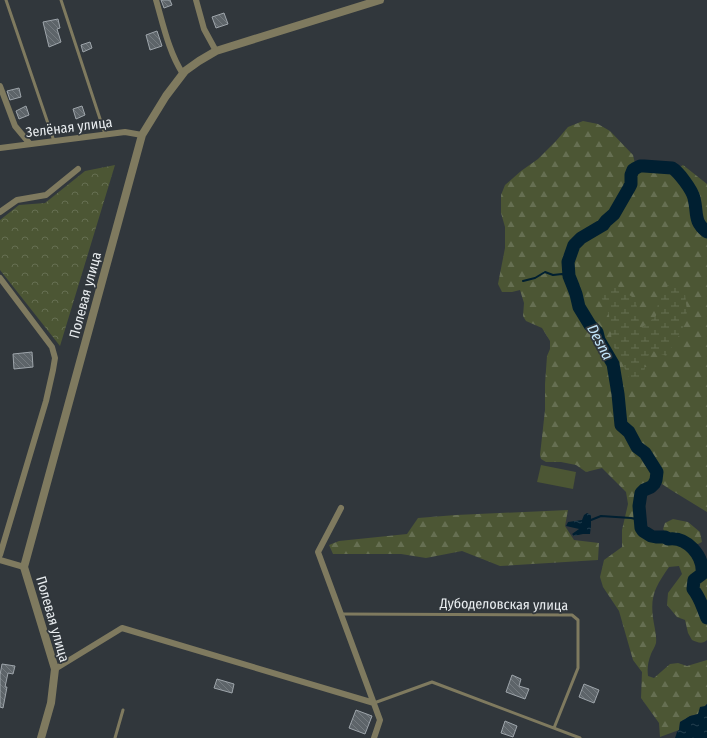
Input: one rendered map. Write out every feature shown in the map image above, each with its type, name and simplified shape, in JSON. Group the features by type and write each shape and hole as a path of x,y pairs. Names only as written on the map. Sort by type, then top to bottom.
{"street":[{"path":"156,0 175,59 183,74"},
{"path":"196,0 204,29 216,51"},
{"name":"Полевая улица","path":"41,738 51,704 55,669 24,567 142,135 166,96 185,71 216,51 380,0"},
{"path":"0,86 15,126 30,144"},
{"name":"Зелёная улица","path":"0,148 125,132 142,135"},
{"path":"0,212 17,200 46,195 78,169"},
{"path":"0,278 52,347 55,358 46,401 0,555"},
{"path":"341,508 318,552 380,720 374,738"},
{"path":"0,560 24,567"},
{"path":"55,669 122,628 374,703"}],"lane":[{"path":"6,0 54,141"},
{"path":"61,0 105,134"},
{"name":"Дубоделовская улица","path":"340,614 572,615 578,620 578,668 554,728"},
{"path":"374,703 432,682 580,738"},
{"path":"115,738 123,710"}],"green space":[{"path":"583,121 598,124 610,131 633,155 636,168 644,166 672,168 675,170 683,165 707,184 707,512 656,480 649,488 642,492 640,499 640,519 641,527 644,532 652,536 685,542 694,549 702,565 707,567 707,640 703,642 700,643 692,640 688,633 685,620 677,617 667,605 668,593 682,574 679,566 669,567 657,585 652,603 656,643 648,662 648,676 654,678 670,664 678,663 687,666 707,660 707,704 698,714 690,716 680,722 679,730 660,737 659,723 641,698 642,672 633,660 619,611 603,587 600,577 604,560 622,547 622,530 628,504 626,492 602,468 586,472 576,465 561,462 546,462 541,459 540,455 545,410 547,356 550,349 550,341 542,328 526,321 523,316 524,303 520,290 502,292 498,284 505,248 505,227 501,213 501,195 505,185 538,159 568,127"},
{"path":"115,165 60,346 0,270 0,220 19,205 45,203 85,171"},
{"path":"675,279 685,293 687,312 682,331 666,356 651,350 645,363 644,380 632,383 612,343 609,315 600,294 615,284 636,300 640,329 656,316 659,295"},
{"path":"541,465 576,472 573,489 537,482"},
{"path":"568,510 565,526 574,540 599,543 598,560 500,566 462,551 426,558 401,554 333,554 329,545 339,541 407,534 418,518"},
{"path":"673,519 688,522 700,532 702,542 696,545 679,536 668,536 663,529 665,523"}],"water":[{"path":"587,513 591,515 590,534 574,536 572,534 579,529 566,526 568,522 582,520 584,515"},
{"path":"707,704 707,738 675,738 679,730 680,722 690,716 698,714 700,707"}],"building":[{"path":"161,0 170,0 172,5 164,8"},
{"path":"224,13 228,24 216,28 212,17"},
{"path":"58,19 60,28 57,29 61,42 49,47 43,22"},
{"path":"157,31 162,46 150,50 146,35"},
{"path":"90,42 92,48 83,52 81,45"},
{"path":"19,88 21,97 10,100 7,91"},
{"path":"26,106 29,115 19,119 16,111"},
{"path":"82,106 85,115 76,119 73,109"},
{"path":"32,352 33,367 14,369 13,354"},
{"path":"2,664 15,666 13,674 8,673 3,708 0,707 0,675"},
{"path":"512,675 521,679 519,686 529,689 525,699 506,692"},
{"path":"217,679 234,684 232,693 214,688"},
{"path":"584,684 599,690 594,703 579,697"},
{"path":"356,710 372,716 365,734 349,728"},
{"path":"505,721 517,726 513,737 501,733"}],"waterway":[{"name":"Desna","path":"707,232 698,221 693,195 678,173 672,168 640,166 633,170 631,175 631,184 614,214 603,225 581,238 574,245 568,262 569,276 579,307 590,325 597,332 599,340 613,364 621,425 629,432 637,447 645,453 657,472 654,484 641,493 639,506 641,528 651,536 665,537 668,539 682,541 688,544 697,554 702,567 702,574 694,580 693,589 700,600 707,618"},
{"path":"523,281 535,278 545,272 553,275 562,274 571,278"},
{"path":"591,520 601,516 640,520"}]}
